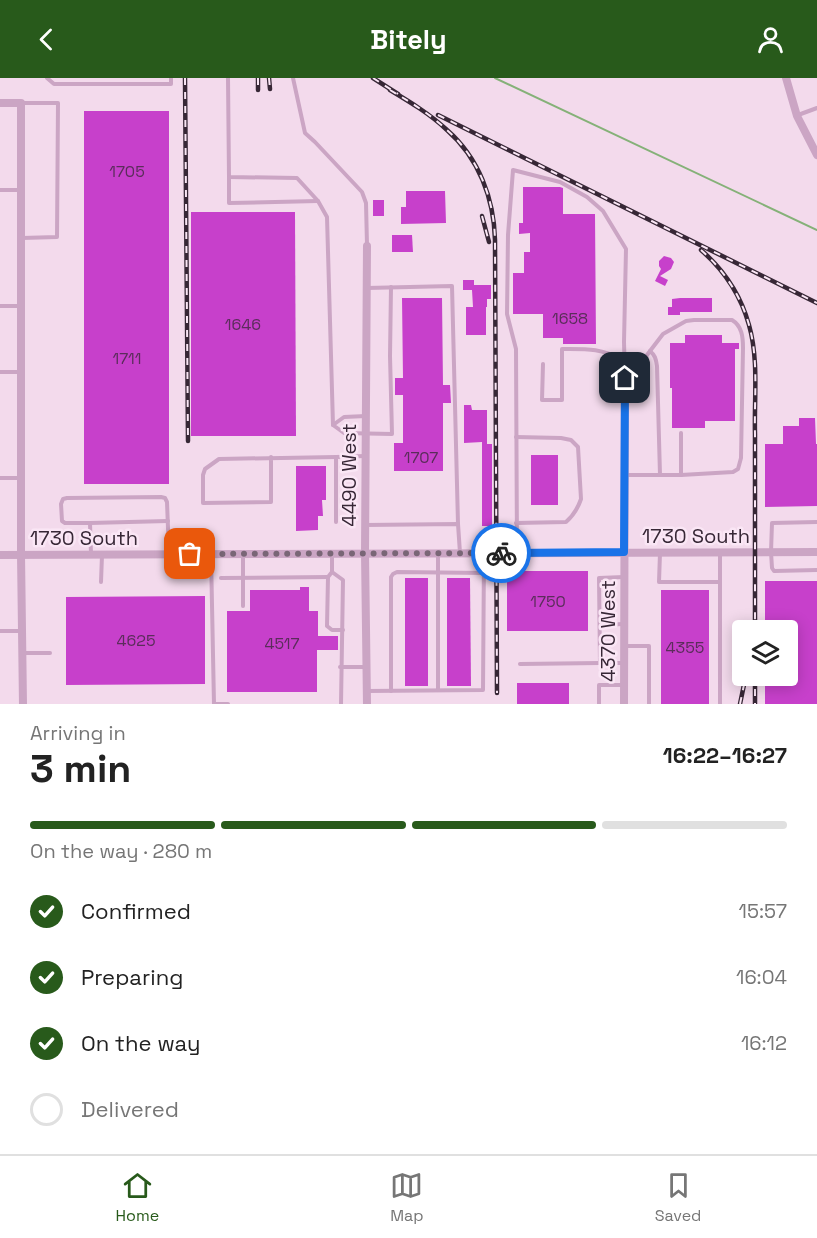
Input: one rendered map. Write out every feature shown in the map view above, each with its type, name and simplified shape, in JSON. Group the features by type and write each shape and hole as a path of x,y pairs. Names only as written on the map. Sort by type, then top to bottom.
{"street":[{"path":"786,78 797,116 817,155"},
{"path":"0,103 21,103 23,704"},
{"name":"4490 West","path":"367,246 364,553 367,704"},
{"name":"4370 West","path":"624,704 625,378"},
{"name":"1730 South","path":"0,555 817,552"}],"lane":[{"path":"46,78 54,84 171,84 171,78"},
{"path":"228,78 229,202 318,201"},
{"path":"293,78 306,133 362,192 366,203 367,246"},
{"path":"21,103 58,103 57,237 21,238"},
{"path":"797,116 817,108"},
{"path":"517,553 516,349 507,314 508,235 513,170 560,182 587,197 603,211 626,249 625,378"},
{"path":"229,177 297,178 318,201 327,218 333,425"},
{"path":"0,190 21,190"},
{"path":"366,288 452,286 460,553"},
{"path":"333,425 344,433 392,434 391,287"},
{"path":"0,306 21,306"},
{"path":"624,475 660,476 733,472 739,466 741,458 742,334 736,323 732,321 689,320 663,334 642,362 625,378"},
{"path":"543,364 542,400 562,400 562,349 594,349 624,360"},
{"path":"650,351 656,359 657,366 660,476"},
{"path":"0,372 21,372"},
{"path":"333,425 345,417 366,416"},
{"path":"681,433 681,475"},
{"path":"516,437 561,438 571,440 579,447 581,499 566,522 516,523"},
{"path":"271,458 271,502 203,503 205,468 219,459 365,456"},
{"path":"336,457 336,522"},
{"path":"0,478 21,478"},
{"path":"168,521 65,523 62,521 61,504 63,499 67,498 165,498 168,501 169,554"},
{"path":"817,522 772,522 771,552 774,571 817,570"},
{"path":"90,523 91,554"},
{"path":"365,525 458,524"},
{"path":"660,552 659,582 720,582"},
{"path":"720,552 720,704"},
{"path":"438,553 438,690"},
{"path":"366,691 483,690 484,553"},
{"path":"100,582 102,554"},
{"path":"211,554 214,704 228,704"},
{"path":"243,554 243,606"},
{"path":"332,554 332,573 328,577 327,626 332,630 343,630"},
{"path":"392,691 392,575 397,572 484,573"},
{"path":"332,573 343,580 340,704"},
{"path":"221,578 328,577"},
{"path":"600,663 599,578 624,577"},
{"path":"600,625 624,624"},
{"path":"0,632 22,631"},
{"path":"624,646 649,646 649,704"},
{"path":"22,653 50,653"},
{"path":"520,664 624,663"},
{"path":"340,667 366,667"},
{"path":"599,704 599,685 624,685"}],"building":[{"path":"84,111 169,111 169,484 84,484"},
{"path":"523,187 563,188 563,214 595,214 596,344 563,344 563,338 543,338 543,314 513,314 513,273 524,273 524,252 530,252 530,233 519,234 519,223 523,223"},
{"path":"406,191 445,191 446,223 401,224 401,207 406,207"},
{"path":"373,200 384,200 384,216 373,216"},
{"path":"191,212 295,212 296,436 191,436"},
{"path":"392,235 412,235 413,252 392,252"},
{"path":"664,256 671,258 674,262 671,269 660,276 668,280 665,286 655,281 661,269 659,261"},
{"path":"463,280 474,280 474,285 491,285 491,299 487,299 486,307 486,335 466,335 466,307 473,307 472,290 463,290"},
{"path":"402,298 442,298 443,385 450,385 451,403 443,403 443,471 394,471 394,443 403,443 403,395 395,395 395,378 403,378"},
{"path":"712,298 712,312 680,312 680,315 668,315 668,307 672,307 672,299"},
{"path":"685,335 722,335 722,343 739,343 739,349 735,349 735,421 705,421 705,428 672,428 670,343 685,343"},
{"path":"464,405 471,405 472,410 487,410 487,444 492,444 492,526 482,526 482,442 464,443"},
{"path":"799,418 815,418 817,506 765,507 765,444 783,444 783,426 799,426"},
{"path":"531,455 558,455 558,505 531,505"},
{"path":"296,466 326,466 326,500 322,500 323,516 318,516 318,530 296,531"},
{"path":"507,571 588,571 588,631 507,631"},
{"path":"405,578 428,578 428,686 405,686"},
{"path":"447,578 470,578 471,686 447,686"},
{"path":"765,581 817,581 817,704 765,704 765,686 798,686 798,620 765,620"},
{"path":"300,587 309,587 309,611 318,611 318,636 338,636 338,650 317,650 317,692 227,692 227,611 250,611 250,590 300,590"},
{"path":"661,590 709,590 709,704 661,704"},
{"path":"205,596 205,684 66,685 66,597"},
{"path":"517,683 569,683 569,704 517,704"}],"waterway":[{"path":"495,78 817,230"}],"railway":[{"path":"185,78 188,441"},
{"path":"258,78 258,90"},
{"path":"269,78 270,89"},
{"path":"373,78 398,94"},
{"path":"390,90 434,119 458,141 476,166 492,209 495,240 497,693"},
{"path":"438,115 817,303"},
{"path":"482,216 489,242"},
{"path":"701,250 717,266 736,294 746,314 752,338 755,379 755,620"},
{"path":"740,704 744,686"},
{"path":"755,686 755,704"}],"way so far":[{"path":"190,554 501,553"}],"route":[{"path":"501,553 624,552 625,378"}]}
